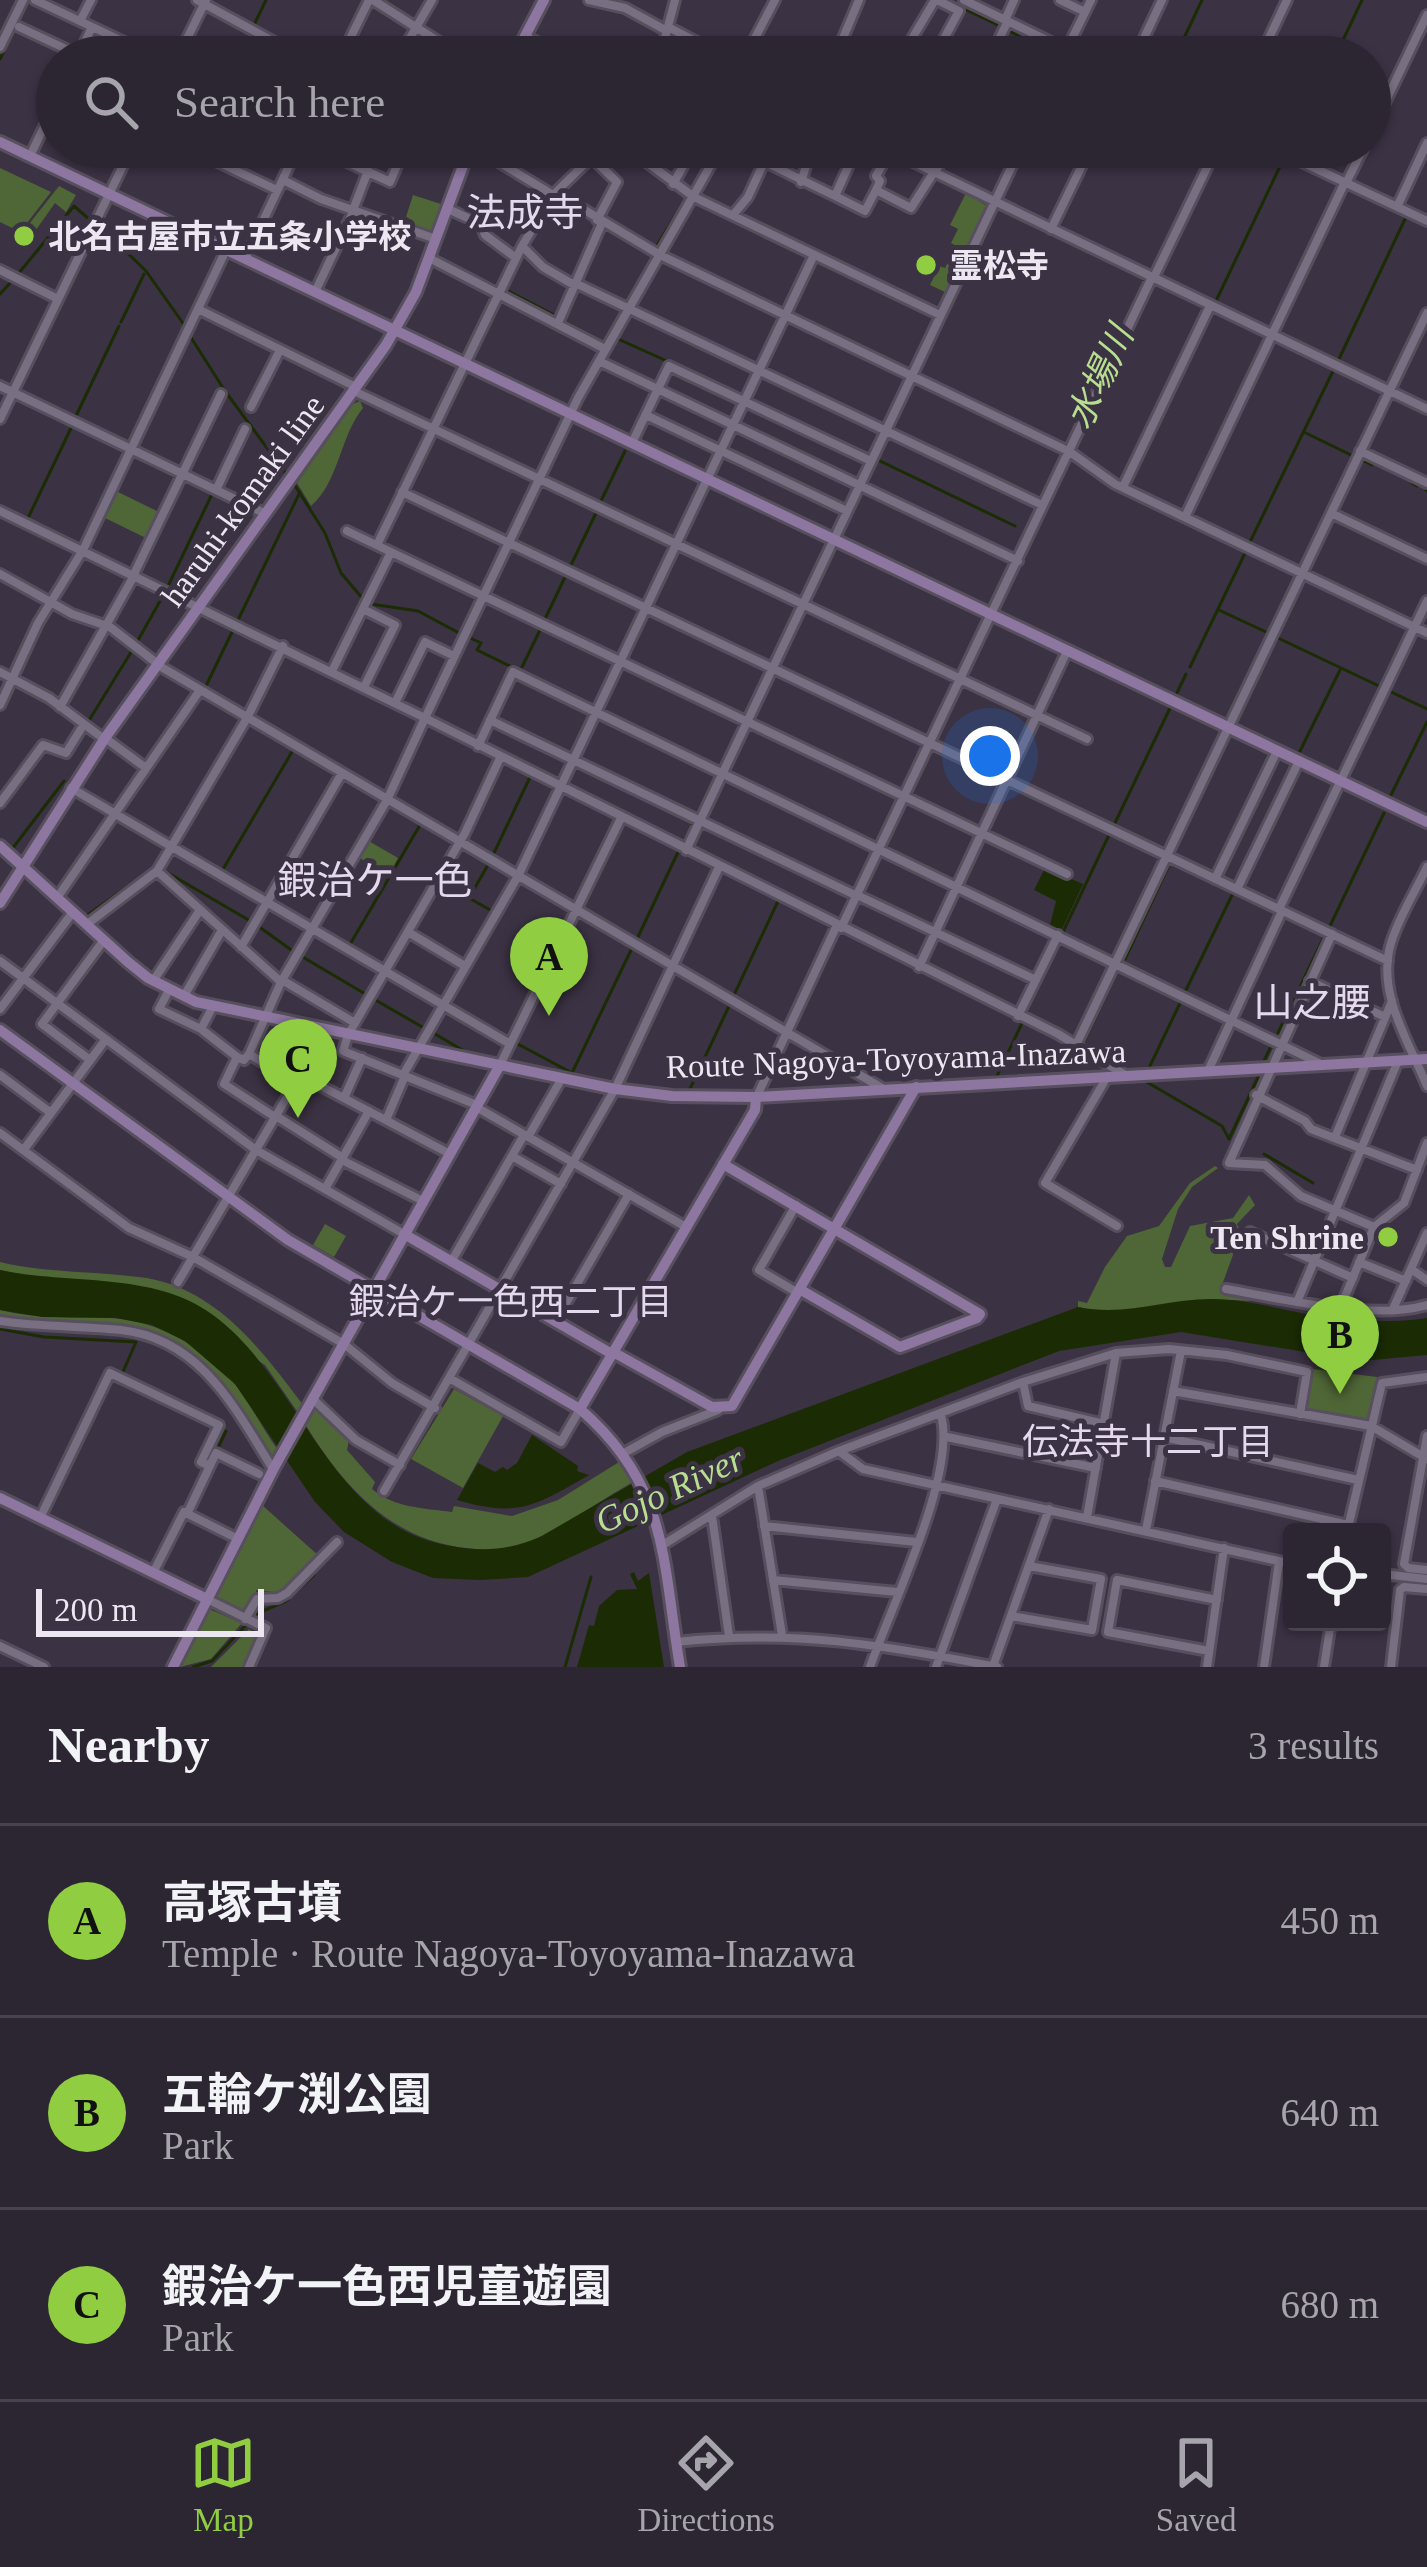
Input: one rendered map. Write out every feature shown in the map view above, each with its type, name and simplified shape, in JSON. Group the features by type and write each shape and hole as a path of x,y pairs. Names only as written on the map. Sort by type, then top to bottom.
{"street":[{"path":"0,47 22,0"},
{"path":"35,0 111,36"},
{"path":"80,22 91,0"},
{"path":"352,36 371,0 432,36"},
{"path":"412,36 431,0"},
{"path":"525,36 544,0"},
{"path":"589,0 625,8 680,36"},
{"path":"666,36 675,0"},
{"path":"756,36 775,0"},
{"path":"846,36 859,0"},
{"path":"914,36 936,0 959,11 945,36"},
{"path":"964,0 1034,36"},
{"path":"999,36 1014,0"},
{"path":"1060,0 1085,12"},
{"path":"1073,36 1091,0"},
{"path":"1145,36 1162,0"},
{"path":"1270,36 1287,0"},
{"path":"187,36 203,1 263,36"},
{"path":"1391,90 1427,15"},
{"path":"19,26 39,36"},
{"path":"88,36 92,27"},
{"path":"0,142 36,159"},
{"path":"1397,207 1427,143"},
{"path":"30,156 36,144"},
{"path":"55,168 1427,823"},
{"path":"0,419 122,168"},
{"path":"230,168 278,191"},
{"path":"245,259 288,168"},
{"path":"361,168 390,182 396,168"},
{"name":"haruhi-komaki line","path":"0,903 70,788 395,330 430,259 463,168"},
{"path":"509,168 660,255 1066,450 1123,488 1427,633"},
{"path":"377,545 522,246 554,194 580,168"},
{"path":"557,323 617,182 602,168"},
{"path":"653,168 694,197 940,315"},
{"path":"673,184 682,168"},
{"path":"169,990 159,1009 201,1029 244,1060 281,981 387,800 571,414 710,168"},
{"path":"733,215 748,197 761,168"},
{"path":"773,168 865,211 880,181 879,168"},
{"path":"801,182 805,168"},
{"path":"835,196 848,168"},
{"path":"924,168 1427,409"},
{"path":"876,190 911,208 937,168"},
{"path":"686,850 1011,168"},
{"path":"1052,229 1081,168"},
{"path":"451,1379 561,1442 754,1110 756,1097 957,678 992,615 1066,450 1206,168"},
{"path":"1314,168 1427,221"},
{"path":"1185,517 1354,168"},
{"path":"315,292 368,171"},
{"path":"283,180 437,239"},
{"path":"448,209 481,224 485,235 516,258"},
{"path":"522,246 543,267 575,284 1039,503"},
{"path":"0,705 50,603 83,550 226,250"},
{"path":"386,1120 417,1049 518,876 814,255"},
{"path":"430,259 606,349"},
{"path":"0,270 58,299"},
{"path":"1123,488 1210,306"},
{"path":"198,310 433,428 1087,740"},
{"path":"1076,1045 1389,391 1424,330 1427,313"},
{"path":"251,407 280,350"},
{"path":"599,361 1014,560"},
{"path":"632,443 669,366 871,461"},
{"path":"0,386 266,514"},
{"path":"60,707 134,574 221,394"},
{"path":"646,415 847,511"},
{"path":"216,490 245,429"},
{"path":"1360,451 1427,483"},
{"path":"402,492 1388,961"},
{"path":"0,511 283,646 1076,1045 1127,1076"},
{"path":"1330,513 1427,559"},
{"path":"347,531 1067,874"},
{"path":"332,671 391,552"},
{"path":"0,574 50,603 106,626 200,690 883,1088"},
{"path":"1208,1072 1427,601"},
{"path":"363,609 395,625 364,687"},
{"path":"395,703 424,642 454,656"},
{"path":"86,925 157,872 248,718 283,646"},
{"path":"919,967 1067,651"},
{"path":"0,672 60,707 146,768"},
{"path":"478,746 513,672 1324,1065"},
{"path":"57,898 200,690"},
{"path":"490,720 1036,980"},
{"path":"0,802 44,745 66,753 84,724"},
{"path":"1215,879 1276,751"},
{"path":"500,758 460,842 343,1051 477,1106 686,1227"},
{"path":"1237,889 1299,761"},
{"path":"241,946 342,773"},
{"path":"70,788 510,1044"},
{"path":"173,1667 274,1467 500,1065 621,818"},
{"name":"Route Nagoya-Toyoyama-Inazawa","path":"0,846 153,981 183,997 212,1008 614,1089 672,1096 756,1097 1422,1060"},
{"path":"384,1491 614,1089 719,867"},
{"path":"1427,867 1391,944 1388,961 1392,1001 1422,1060 1427,1086"},
{"path":"157,872 281,981 355,1023"},
{"path":"153,981 200,910"},
{"path":"0,1009 73,912"},
{"path":"183,997 222,930"},
{"path":"408,932 465,966"},
{"path":"1332,934 1228,1163 1265,1166 1301,1196 1374,1227"},
{"path":"1018,1016 1058,935"},
{"path":"91,1060 42,1024 104,940"},
{"path":"0,961 256,1150 718,1410"},
{"path":"1310,981 1385,1017"},
{"path":"1335,1137 1392,1001"},
{"path":"201,1029 212,1008"},
{"path":"0,1030 311,1255 580,1409 628,1458 646,1490 661,1540 680,1667"},
{"path":"178,1282 322,1030"},
{"path":"25,1148 106,1039"},
{"path":"249,1054 450,1154"},
{"path":"237,1057 224,1084 342,1159 423,1201"},
{"path":"344,1098 362,1058"},
{"path":"1298,1301 1398,1061"},
{"path":"0,1075 51,1113"},
{"path":"1107,1077 1045,1183 1117,1226"},
{"path":"452,1262 562,1078"},
{"path":"628,1458 662,1432 736,1401 916,1087"},
{"path":"1256,1095 1305,1121 1311,1129 1417,1170"},
{"path":"325,1189 369,1111"},
{"path":"0,1133 129,1228 193,1257 344,1344 392,1383 435,1408"},
{"path":"1341,1306 1374,1227 1404,1203 1427,1143"},
{"path":"512,1156 561,1184"},
{"path":"723,1164 837,1228 979,1310 979,1317 899,1347 759,1270 796,1205"},
{"path":"555,1322 629,1194"},
{"path":"1250,1232 1353,1278"},
{"path":"1393,1310 1427,1234"},
{"path":"1359,1262 1406,1281"},
{"path":"1411,1269 1427,1280"},
{"path":"1226,1288 1341,1306 1393,1310 1427,1305"},
{"path":"0,1322 124,1330 172,1346 216,1380 274,1467"},
{"path":"1146,1530 1181,1351"},
{"path":"1087,1517 1116,1353"},
{"path":"661,1540 712,1516 758,1486 839,1450 1116,1353 1227,1355 1307,1372 1300,1414"},
{"path":"40,1518 110,1373 219,1425 201,1462 210,1466"},
{"path":"1348,1523 1382,1383 1427,1377"},
{"path":"1023,1382 1028,1406 1103,1424"},
{"path":"1173,1391 1371,1426 1425,1458"},
{"path":"310,1404 356,1440 400,1465"},
{"path":"869,1667 936,1486 947,1437 940,1415"},
{"path":"1427,1436 1404,1564 1427,1575"},
{"path":"947,1437 1096,1468"},
{"path":"1164,1437 1358,1480"},
{"path":"839,1450 863,1469 1283,1562"},
{"path":"187,1514 216,1453 259,1474"},
{"path":"1155,1481 1327,1523"},
{"path":"758,1486 782,1635"},
{"path":"0,1498 266,1628 249,1667"},
{"path":"936,1667 998,1499"},
{"path":"676,1642 782,1635 877,1645 994,1667 1048,1509"},
{"path":"153,1573 184,1512 238,1539"},
{"path":"712,1516 729,1636"},
{"path":"764,1526 916,1542"},
{"path":"245,1619 256,1599 278,1598 287,1592 338,1542"},
{"path":"1207,1667 1224,1548"},
{"path":"1264,1667 1280,1561"},
{"path":"1011,1616 1092,1630 1101,1579 1029,1566"},
{"path":"1391,1574 1427,1575"},
{"path":"773,1580 897,1592"},
{"path":"1209,1651 1108,1632 1117,1580 1217,1600"},
{"path":"1391,1667 1400,1590 1427,1589"},
{"path":"1324,1667 1330,1631"},
{"path":"0,1646 44,1667"}],"shaded area":[{"path":"0,168 51,192 20,232 0,222"},
{"path":"59,186 76,195 66,212 55,203 31,237 22,233"},
{"path":"966,193 987,206 945,292 930,285 956,246 951,243 958,229 950,225"},
{"path":"413,195 444,205 433,233 411,226 412,220 406,217"},
{"path":"360,401 363,408 334,472 311,506 297,483 353,404"},
{"path":"116,491 161,513 148,539 103,517"},
{"path":"367,840 398,858 389,875 358,857"},
{"path":"1218,1168 1192,1187 1178,1209 1162,1259 1165,1267 1171,1267 1190,1226 1233,1218 1249,1195 1255,1205 1237,1224 1241,1233 1222,1285 1226,1292 1250,1301 1213,1299 1107,1313 1078,1307 1078,1301 1087,1303 1127,1236 1159,1226 1190,1183"},
{"path":"325,1224 346,1236 334,1257 313,1245"},
{"path":"0,1262 139,1277 191,1293 253,1342 303,1405 299,1414 265,1365 138,1287 36,1278 0,1270"},
{"path":"0,1310 129,1320 182,1339 226,1374 278,1450 272,1461 218,1380 186,1351 158,1336 0,1319"},
{"path":"1312,1369 1377,1377 1367,1421 1305,1410"},
{"path":"454,1389 503,1416 463,1488 411,1459"},
{"path":"315,1407 349,1440 347,1450 375,1482 372,1489 410,1506 452,1512 454,1506 512,1516 558,1500 619,1462 633,1482 550,1532 514,1547 487,1550 439,1543 392,1521 352,1488 305,1424"},
{"path":"262,1505 319,1556 281,1593 257,1590 242,1611 216,1596"},
{"path":"209,1609 242,1623 211,1659 180,1667"},
{"path":"249,1629 258,1636 243,1667 211,1667"}],"water":[{"path":"1045,868 1083,884 1061,931 1050,925 1056,901 1034,890"},
{"name":"Gojo River","path":"0,1270 138,1285 190,1301 244,1343 346,1482 375,1511 410,1533 474,1549 507,1547 540,1537 687,1452 1078,1307 1129,1309 1211,1299 1335,1318 1337,1313 1373,1320 1427,1318 1427,1355 1361,1361 1181,1332 1059,1351 778,1461 528,1577 433,1578 392,1562 344,1532 315,1502 235,1384 185,1341 152,1325 116,1318 42,1317 0,1310"},
{"path":"532,1435 578,1466 577,1471 589,1475 526,1506 496,1508 457,1500 478,1463 495,1472 503,1467 507,1470 517,1463"},
{"path":"634,1572 638,1581 649,1573 664,1667 577,1667 599,1606 617,1590 637,1589 630,1574"}],"waterway":[{"path":"47,0 78,15"},
{"path":"254,25 266,0"},
{"path":"946,0 1000,26"},
{"path":"1083,6 1086,0"},
{"path":"1185,36 1202,0"},
{"path":"1345,36 1362,0"},
{"path":"0,59 28,1"},
{"path":"89,20 122,36"},
{"path":"1009,31 1019,36"},
{"path":"1397,197 1420,150"},
{"path":"1216,301 1279,168"},
{"path":"702,196 732,210"},
{"path":"604,217 656,247 685,200"},
{"path":"18,274 74,206 90,220"},
{"path":"1338,361 1406,217 1391,210"},
{"path":"741,214 777,232"},
{"path":"101,227 146,271 185,326"},
{"path":"439,259 494,285"},
{"path":"121,322 144,274"},
{"name":"水場川","path":"990,606 1146,277"},
{"path":"0,294 11,282"},
{"path":"506,290 556,316"},
{"path":"564,321 603,342"},
{"path":"75,418 119,326"},
{"path":"190,336 287,475"},
{"path":"618,339 742,395"},
{"path":"657,382 666,362"},
{"path":"1249,544 1334,369"},
{"path":"644,409 652,393"},
{"path":"750,399 830,437"},
{"path":"1130,481 1166,407"},
{"path":"29,516 72,426"},
{"path":"1306,433 1353,456"},
{"path":"600,503 625,451"},
{"path":"878,460 1015,526"},
{"path":"1362,460 1372,465"},
{"path":"1412,483 1417,486"},
{"path":"294,484 325,533 341,573 363,599"},
{"path":"169,584 213,492"},
{"path":"239,618 300,492"},
{"path":"570,567 597,511"},
{"path":"1190,667 1246,551"},
{"path":"545,619 566,575"},
{"path":"137,642 164,594"},
{"path":"371,604 418,611 461,634"},
{"path":"1219,610 1266,632"},
{"name":"水場川","path":"902,789 984,618"},
{"path":"522,667 541,628"},
{"path":"205,688 233,630"},
{"path":"468,637 481,643 477,650 563,692"},
{"path":"1278,638 1381,687"},
{"path":"88,722 133,649"},
{"path":"1300,751 1341,668"},
{"path":"1176,695 1186,674"},
{"path":"1389,691 1427,709"},
{"path":"568,704 588,714"},
{"path":"1114,825 1171,706"},
{"path":"601,720 664,750"},
{"path":"1391,795 1427,722"},
{"path":"222,871 293,750"},
{"path":"493,855 531,775"},
{"path":"698,812 716,775"},
{"path":"12,849 64,781"},
{"path":"82,789 115,808"},
{"name":"水場川","path":"876,843 898,798"},
{"path":"121,811 170,840"},
{"path":"1329,928 1384,813"},
{"path":"683,843 693,823"},
{"path":"349,946 420,825"},
{"path":"1063,932 1109,835"},
{"path":"178,845 267,897"},
{"path":"637,939 679,850"},
{"name":"水場川","path":"840,919 872,852"},
{"path":"489,863 469,898 492,911"},
{"path":"1125,959 1169,865"},
{"path":"86,916 157,866"},
{"path":"163,870 252,922"},
{"path":"934,926 951,889"},
{"path":"1186,990 1233,893"},
{"path":"734,995 779,899"},
{"path":"273,901 311,923"},
{"path":"258,926 294,952"},
{"path":"318,927 383,965"},
{"path":"288,978 314,934"},
{"path":"916,961 929,937"},
{"path":"1278,1033 1323,939"},
{"path":"516,1043 572,1073 632,948"},
{"path":"301,956 367,995"},
{"path":"1025,1015 1047,965"},
{"path":"391,970 442,1000"},
{"path":"1101,1055 1083,1044 1118,970"},
{"path":"278,998 282,990"},
{"path":"372,998 424,1028"},
{"path":"1148,1070 1181,1001"},
{"path":"448,1003 481,1023"},
{"path":"689,1091 730,1004"},
{"path":"997,1076 1023,1021"},
{"path":"430,1031 464,1051"},
{"path":"1264,1061 1272,1044"},
{"path":"1145,1081 1222,1126 1229,1139 1259,1075"},
{"path":"1264,1154 1313,1183"},
{"path":"0,1329 44,1337 136,1342 122,1374 225,1424 213,1448 217,1450 226,1431"},
{"path":"256,1614 286,1601 314,1575"},
{"path":"565,1667 591,1577"},
{"path":"193,1667 212,1661 245,1626"}],"place":[{"name":"北名古屋市立五条小学校","path":"24,236"},
{"name":"霊松寺","path":"926,265"},
{"name":"高塚古墳","path":"549,1016"},
{"name":"鍜治ケ一色西児童遊園","path":"298,1118"},
{"name":"Ten Shrine","path":"1388,1237"},
{"name":"五輪ケ渕公園","path":"1340,1394"}],"district":[{"name":"法成寺","path":"525,212"},
{"name":"鍜治ケ一色","path":"375,880"},
{"name":"山之腰","path":"1312,1002"},
{"name":"鍜治ケ一色西二丁目","path":"511,1301"},
{"name":"伝法寺十二丁目","path":"1148,1441"}]}
